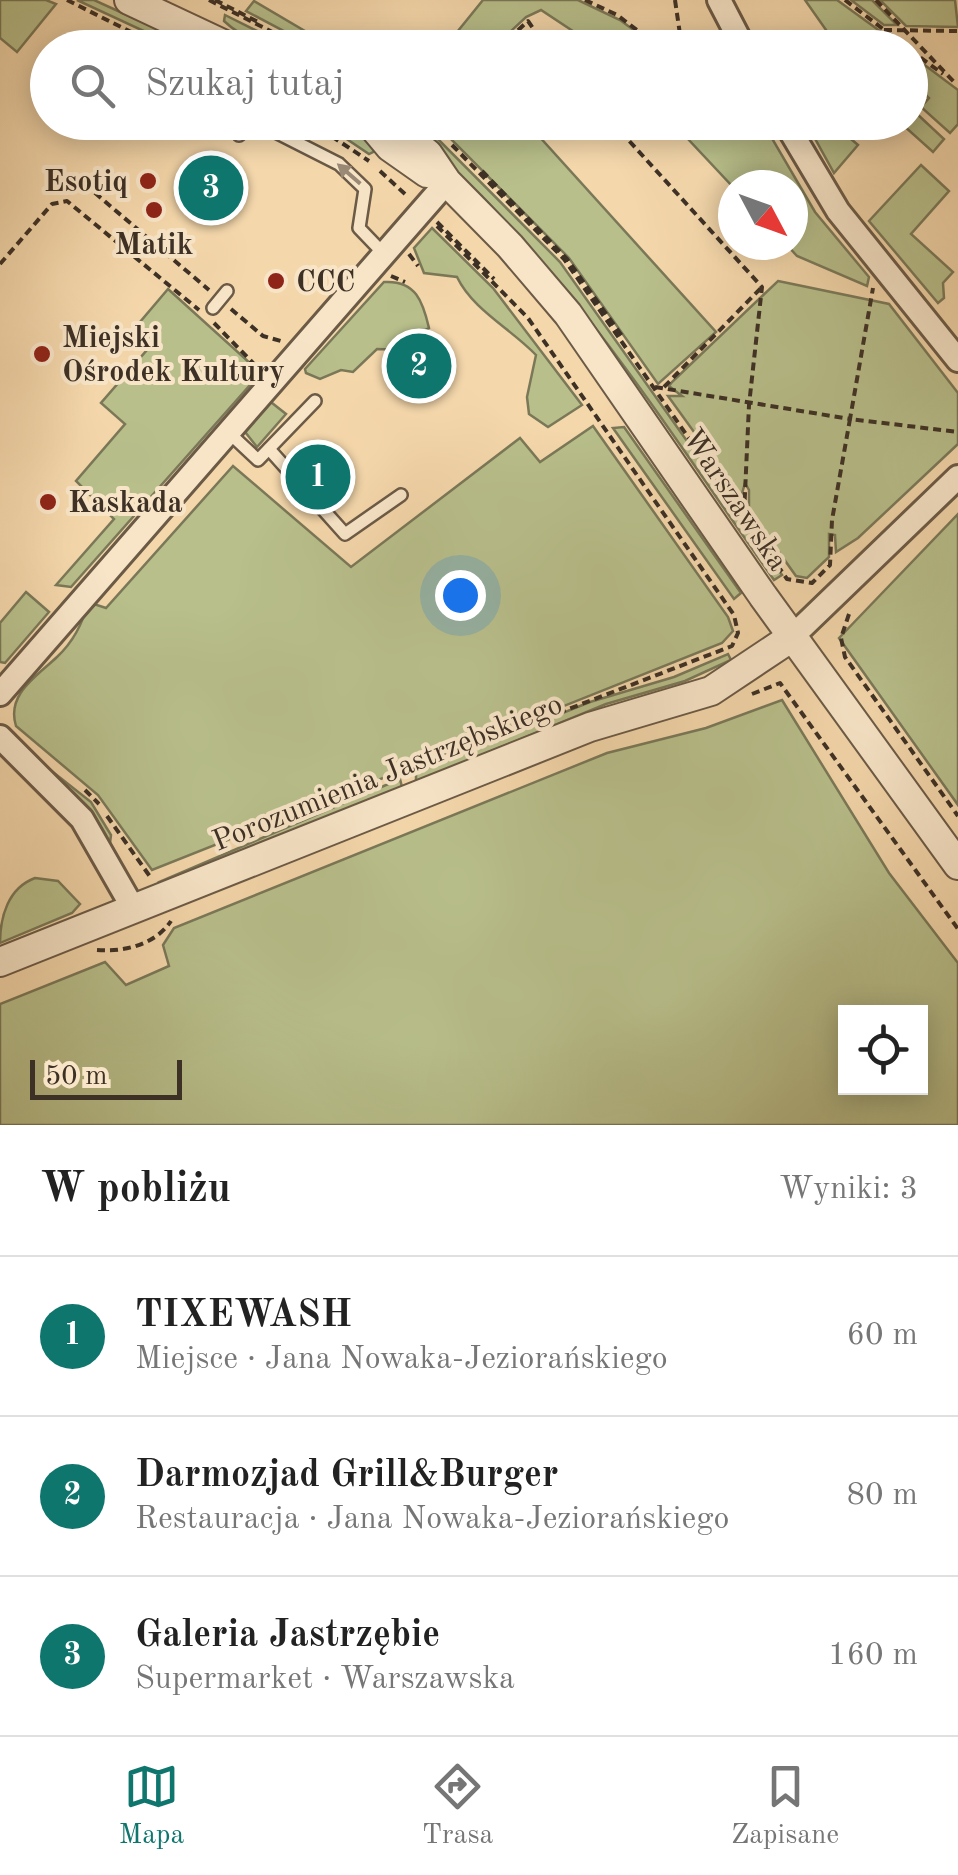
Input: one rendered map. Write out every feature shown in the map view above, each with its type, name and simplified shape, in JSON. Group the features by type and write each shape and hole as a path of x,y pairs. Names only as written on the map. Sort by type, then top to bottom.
{"street":[{"path":"129,0 193,30"},
{"path":"718,0 734,30"},
{"name":"Warszawska","path":"384,140 420,170 446,182"},
{"name":"Warszawska","path":"411,140 428,154 446,182 510,246 576,326 792,638 958,864"},
{"path":"796,140 838,211 958,360"},
{"path":"0,694 446,182"},
{"path":"792,638 958,477"},
{"name":"Porozumienia Jastrzębskiego","path":"0,962 590,726 711,691 792,638"},
{"path":"0,737 82,820 133,908"}],"lane":[{"path":"291,140 338,164 365,189 358,228 384,254"},
{"path":"226,430 258,460 315,402"},
{"path":"269,449 345,534 402,495"}],"path":[{"path":"65,0 124,30"},
{"path":"212,0 271,30"},
{"path":"586,0 637,30"},
{"path":"675,0 679,30"},
{"path":"845,0 884,30 958,30"},
{"path":"876,0 903,29"},
{"path":"518,30 528,20 535,30"},
{"path":"928,55 956,84"},
{"path":"928,63 956,84"},
{"path":"339,140 367,159 422,210 528,318 599,415 734,616 738,633 732,646"},
{"path":"447,140 564,259 659,388 958,432"},
{"path":"449,140 567,259 788,578 797,583 812,583 830,565 832,520 876,277"},
{"path":"628,140 762,287 749,404 744,513"},
{"path":"75,176 263,336 277,342 289,340"},
{"path":"0,264 52,204 75,202 246,351 258,370"},
{"path":"659,388 762,287"},
{"path":"846,616 841,638 845,656 958,816"},
{"path":"758,691 780,683 958,929"},
{"path":"83,788 95,798 151,878"}],"green space":[{"path":"0,0 46,0 56,4 35,30 30,30 30,36 17,52 0,38"},
{"path":"77,0 94,0 160,30 141,30"},
{"path":"483,0 578,0 634,30 571,30 541,10 512,30 459,30"},
{"path":"805,0 837,0 878,30 826,30"},
{"path":"851,0 872,0 897,25 884,25"},
{"path":"880,0 955,0 958,27 906,26"},
{"path":"254,1 303,30 282,30 246,11"},
{"path":"225,15 255,30 236,30 224,21"},
{"path":"928,68 958,90 958,124 950,133 928,113"},
{"path":"928,124 944,139 933,152 920,140 928,140"},
{"path":"348,140 367,140 379,149 369,154"},
{"path":"422,140 439,140 560,262 782,575 774,580 647,398 558,281 459,173"},
{"path":"452,140 542,140 716,332 658,384 569,258"},
{"path":"689,140 773,140 790,170 718,171"},
{"path":"816,140 852,140 858,145 834,173"},
{"path":"921,165 949,191 911,234 953,272 943,283 944,298 938,303 869,221"},
{"path":"808,200 869,277 867,286 806,260"},
{"path":"432,228 493,288 582,405 548,427 529,414 527,397 536,355 482,309 457,277 424,273 414,248"},
{"path":"778,281 889,304 958,393 958,444 858,538 836,552 835,535 829,534 829,557 807,578 796,576 749,510 745,483 741,497 668,396 682,396 669,386 672,382"},
{"path":"384,282 404,285 416,294 429,328 413,336 408,350 377,349 353,372 341,370 320,379 306,373 305,369"},
{"path":"168,289 251,364 250,385 71,587 56,585 114,519 76,481 125,424 101,403 146,351 129,335"},
{"path":"267,399 286,414 257,447 242,428"},
{"path":"593,426 728,617 733,631 722,643 152,870 98,795 16,726 15,704 19,695 68,645 88,602 106,608 233,466 351,567 520,438 540,462"},
{"path":"624,427 741,593 734,599 613,428"},
{"path":"958,514 958,805 839,638"},
{"path":"26,592 49,612 5,663 0,662 0,623"},
{"path":"728,654 731,660 685,681 606,704 416,782 416,772 590,702 674,677"},
{"path":"782,700 889,873 958,963 958,1125 0,1125 0,1004 105,962 126,985 169,966 163,945 174,928 607,753 706,728"},
{"path":"39,761 91,802 111,835 110,843"},
{"path":"400,779 402,787 162,887 159,882"},
{"path":"35,878 58,881 80,904 72,913 0,943 7,904 18,889"}],"place":[{"name":"Esotiq","path":"148,181"},
{"name":"Galeria Jastrzębie","path":"211,188"},
{"name":"Matik","path":"154,210"},
{"name":"CCC","path":"276,281"},
{"name":"Miejski Ośrodek Kultury","path":"42,354"},
{"name":"Darmozjad Grill&Burger","path":"419,366"},
{"name":"TIXEWASH","path":"318,477"},
{"name":"Kaskada","path":"48,502"}]}
